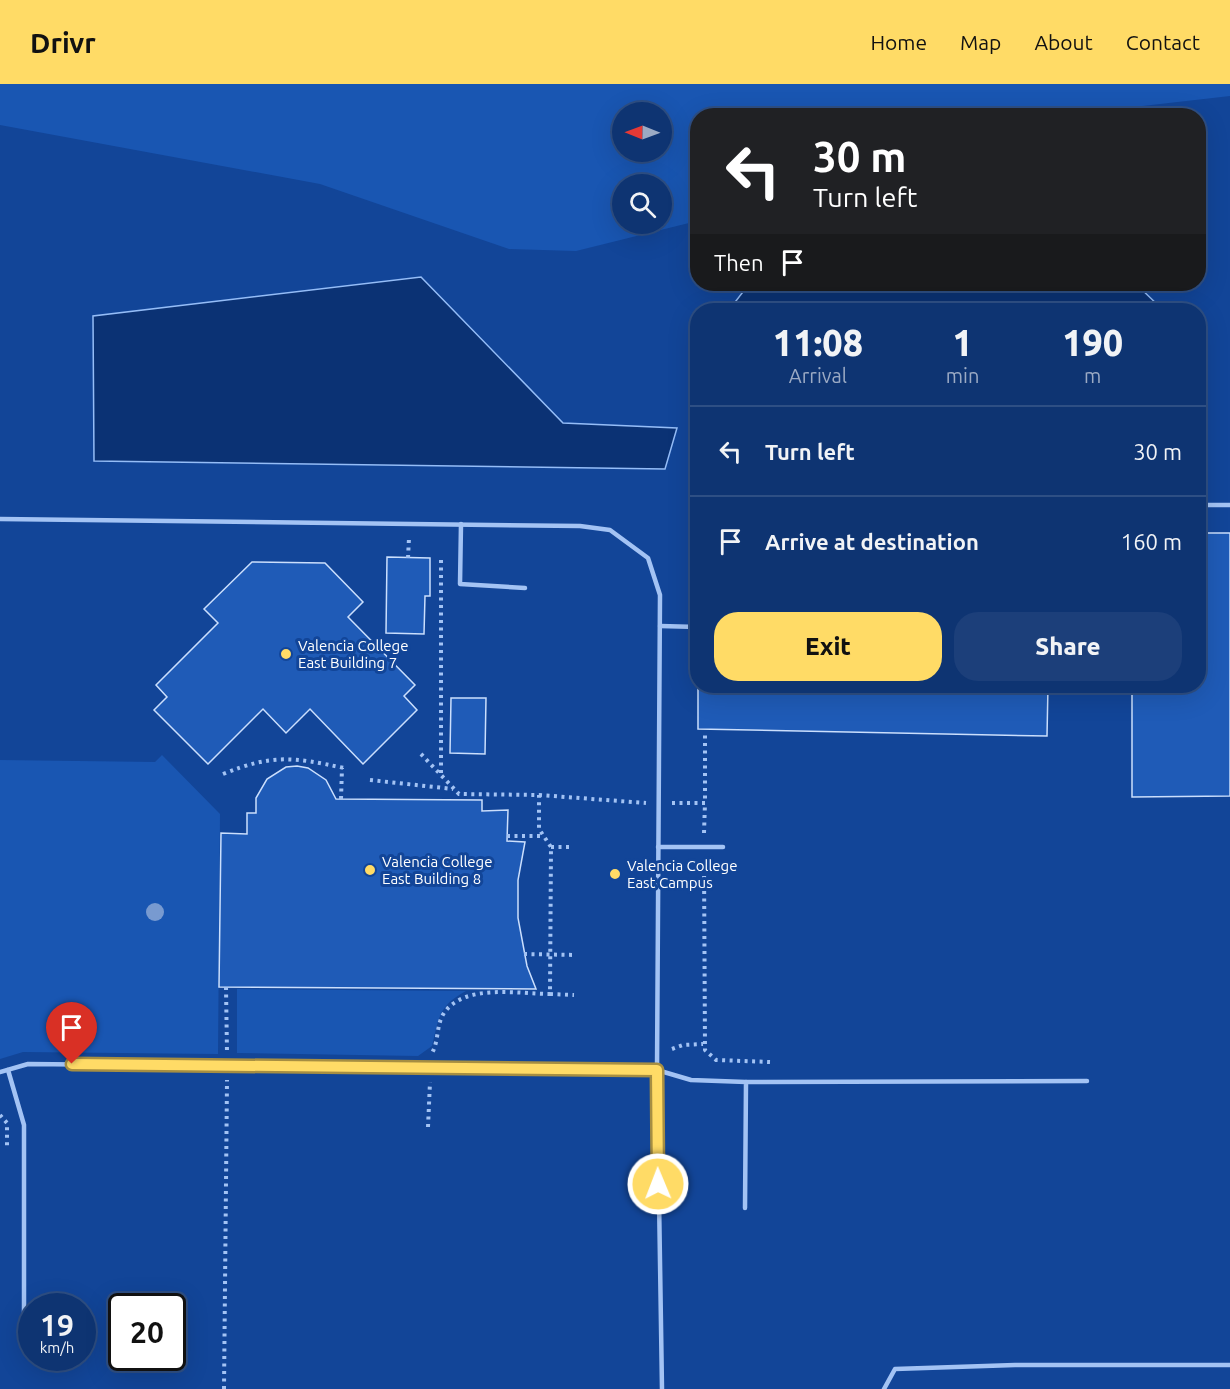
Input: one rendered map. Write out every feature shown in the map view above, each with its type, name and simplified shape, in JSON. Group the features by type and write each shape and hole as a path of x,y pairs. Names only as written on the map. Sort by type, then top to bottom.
{"lane":[{"path":"1206,505 1230,505"},
{"path":"0,519 580,526 610,530 648,558 660,594 657,1070 662,1389"},
{"path":"461,524 460,584 525,588"},
{"path":"660,626 690,627"},
{"path":"658,847 723,847"},
{"path":"0,1072 27,1064 657,1070 690,1080 746,1082 1087,1081"},
{"path":"8,1070 24,1125 24,1293"},
{"path":"745,1209 746,1082"},
{"path":"884,1389 895,1369 1230,1365"}],"path":[{"path":"408,558 409,538"},
{"path":"441,560 441,775"},
{"path":"421,754 459,794 539,795 539,829 551,847 550,994"},
{"path":"223,774 255,761 284,758 312,761 343,768 341,799"},
{"path":"370,780 453,789"},
{"path":"705,803 703,1044 705,1050 716,1060 770,1062"},
{"path":"507,836 544,836"},
{"path":"551,847 572,847"},
{"path":"524,954 576,955"},
{"path":"224,1389 226,987"},
{"path":"425,1056 433,1053 439,1039 443,1014 454,1002 472,994 574,995"},
{"path":"428,1127 430,1068"},
{"path":"0,1115 7,1123 7,1146"}],"shaded area":[{"path":"0,84 1230,84 1230,96 1125,108 690,108 690,223 672,227 672,174 612,174 612,234 645,234 576,251 509,249 320,184 0,125"},
{"path":"421,277 563,423 677,428 665,469 94,461 93,316"},
{"path":"744,291 1143,291 1156,303 734,303"},
{"path":"162,755 220,814 218,1054 23,1052 0,1059 0,760 155,762"},
{"path":"237,989 466,991 445,1008 438,1020 432,1046 418,1056 237,1053"}],"building":[{"path":"1206,533 1230,533 1230,796 1132,797 1132,693 1206,693"},
{"path":"387,557 430,558 430,596 425,596 424,634 386,633"},
{"name":"Valencia College East Building 7","path":"252,562 325,563 363,602 348,617 415,685 404,696 417,710 363,764 310,709 286,733 263,709 208,764 154,710 167,697 156,685 218,623 204,609"},
{"path":"698,693 1048,693 1047,736 698,729"},
{"path":"451,698 486,698 485,754 450,753"},
{"name":"Valencia College East Building 8","path":"286,767 308,768 326,780 336,799 482,800 482,811 508,810 507,841 525,842 518,880 518,918 527,966 536,989 219,987 221,833 247,834 247,813 256,813 256,798 267,779"}],"place":[{"name":"Valencia College East Building 7","path":"286,654"},
{"name":"Valencia College East Building 8","path":"370,870"},
{"name":"Valencia College East Campus","path":"615,874"}],"route":[{"path":"72,1064 657,1070 658,1184"}]}
